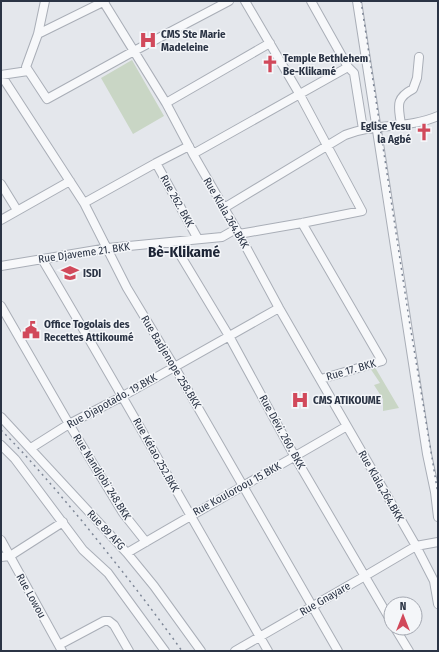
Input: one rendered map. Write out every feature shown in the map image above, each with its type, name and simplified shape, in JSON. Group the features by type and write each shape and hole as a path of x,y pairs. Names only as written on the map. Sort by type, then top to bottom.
{"street":[{"path":"45,1 38,34 26,67 47,99 229,1"},
{"path":"38,34 104,1"},
{"name":"Rue Klala.264.BKK","path":"104,1 166,103 279,308 347,426"},
{"path":"245,1 328,146"},
{"path":"311,1 348,67 354,73 363,129"},
{"path":"357,1 427,454 436,492 438,517"},
{"path":"166,103 270,43"},
{"path":"401,125 399,103 403,94 413,89 417,78 419,57"},
{"name":"Rue 262. BKK","path":"84,203 156,163 191,150 300,95 348,67"},
{"path":"1,75 28,71"},
{"name":"Rue Badjenope 258.BKK","path":"1,75 84,203 127,288 174,366 338,651"},
{"path":"224,208 345,135 363,129 417,123 438,116"},
{"name":"Rue Djaveme 21. BKK","path":"1,266 108,248 173,243 222,237 237,231 302,223 362,211 328,146"},
{"name":"Rue 262. BKK","path":"156,163 198,239"},
{"path":"1,220 70,181"},
{"path":"1,184 17,210"},
{"name":"Rue 17. BKK","path":"302,223 382,361 321,379"},
{"name":"Rue Dévi. 260. BKK","path":"173,243 229,336 295,457 383,607"},
{"name":"Rue Kétao 252.BKK","path":"42,259 123,396 268,651"},
{"name":"Rue Nandjobi 248.BKK","path":"1,306 69,424 123,513 146,542"},
{"name":"Rue Djapotado. 19.BKK","path":"30,448 69,424 123,396 279,308"},
{"name":"Rue 89 AFG","path":"1,417 127,553 154,586 201,651"},
{"name":"Rue Kouloroou 15 BKK","path":"127,553 347,426"},
{"name":"Rue Klala,264.BKK","path":"347,426 416,546 434,581 438,604"},
{"path":"1,445 15,459 83,550 108,573 165,651"},
{"path":"1,557 10,556 63,522"},
{"name":"Rue Lowou","path":"1,540 60,648"},
{"name":"Rue Gnayare","path":"235,651 416,546 435,542"},
{"path":"60,648 104,621 109,621 114,625 129,651"},
{"path":"400,636 409,651"}],"green space":[{"path":"132,60 164,116 133,134 101,78"},
{"path":"373,367 376,369 399,408 383,411 383,399 374,385 380,383 370,368"}],"railway":[{"path":"361,1 409,319 438,494"},
{"path":"1,430 33,463 82,521 133,585 182,651"}],"place":[{"name":"CMS Ste Marie Madeleine","path":"148,40"},
{"name":"Temple Bethlehem Be-Klikamé","path":"270,64"},
{"name":"Eglise Yesu la Agbé","path":"424,132"},
{"name":"ISDI","path":"70,273"},
{"name":"Office Togolais des Recettes Attikoumé","path":"31,330"},
{"name":"CMS ATIKOUME","path":"300,400"}],"district":[{"name":"Bè-Klikamé","path":"184,252"}]}
